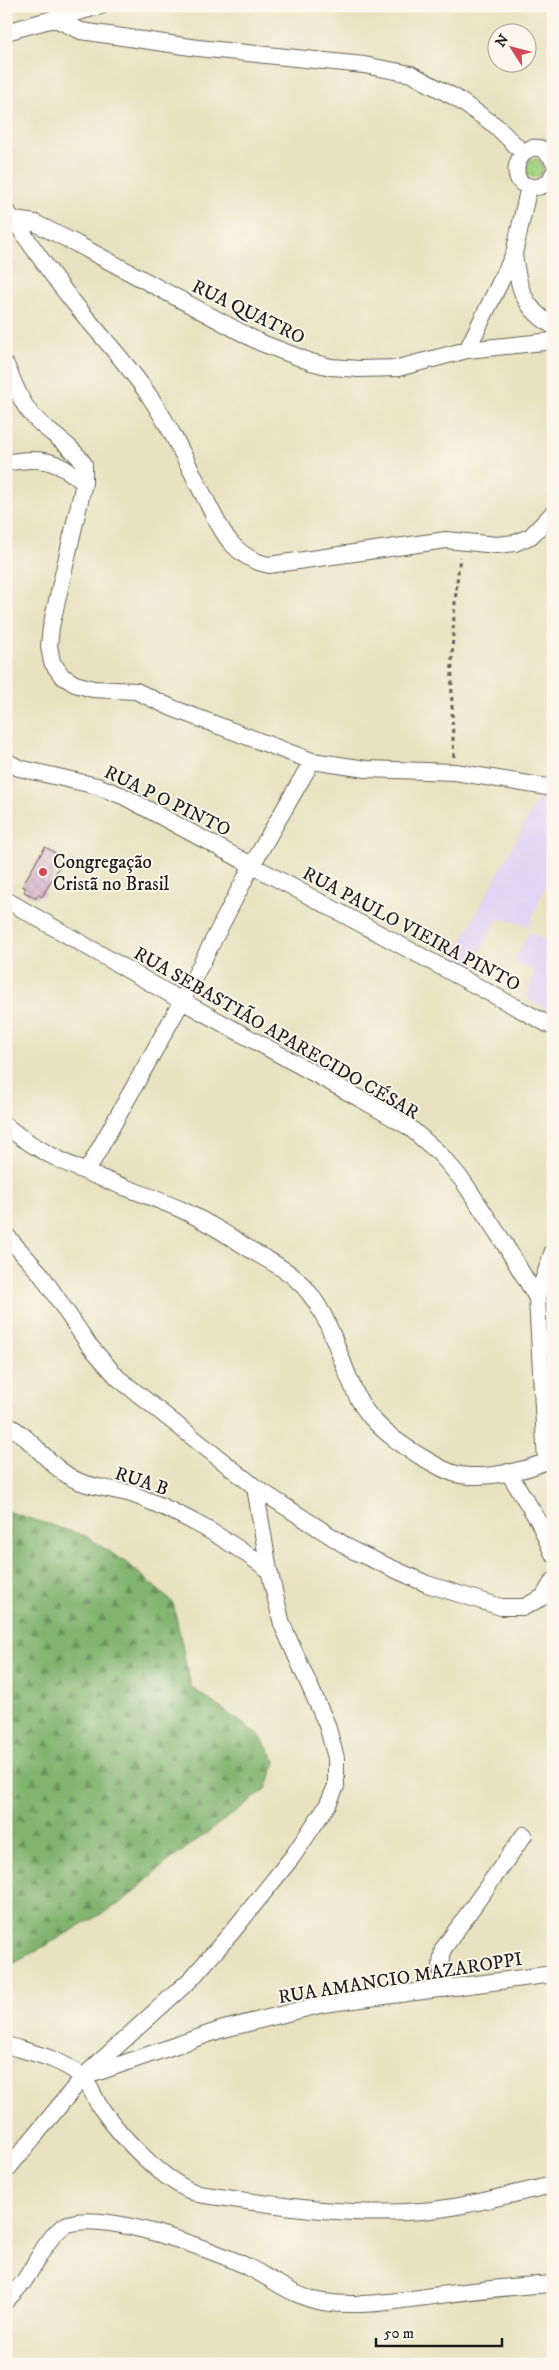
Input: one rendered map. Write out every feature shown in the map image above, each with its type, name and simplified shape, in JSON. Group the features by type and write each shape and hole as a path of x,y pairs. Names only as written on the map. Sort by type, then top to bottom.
{"street":[{"path":"6,32 100,6"},
{"path":"55,19 81,31 198,48 364,65 411,74 456,98 496,126 523,153"},
{"path":"553,160 545,151 534,148 523,153 517,162 516,168 520,179 529,186 542,186 547,183 553,174"},
{"path":"467,350 514,254 529,186"},
{"path":"10,215 60,286 150,396 167,424 221,531 237,550 253,562 268,565 446,540 497,545 515,543 531,536 553,513"},
{"name":"RUA QUATRO","path":"10,215 35,223 259,342 311,362 331,367 360,369 398,368 467,350 553,341"},
{"path":"514,254 521,293 531,309 553,326"},
{"path":"6,365 25,406 35,418 63,440 84,464 84,483 51,628 49,646 52,662 62,676 75,684 93,688 136,690 172,708 312,761 366,769 455,772 553,788"},
{"path":"6,463 49,460 60,464 84,483"},
{"name":"RUA P O PINTO","path":"6,761 19,768 97,786 123,796 252,865"},
{"path":"87,1171 182,1001 252,865 312,761"},
{"name":"RUA PAULO VIEIRA PINTO","path":"252,865 553,1027"},
{"name":"RUA SEBASTIÃO APARECIDO CÉSAR","path":"6,900 182,1001 409,1127 440,1154 463,1181 504,1243 537,1298 549,1459"},
{"path":"6,1126 39,1150 70,1165 208,1223 294,1278 311,1294 323,1313 358,1399 370,1416 396,1440 433,1464 452,1473 468,1476 508,1472 549,1459"},
{"path":"6,1235 40,1273 89,1345 118,1378 255,1488 354,1551 427,1584 501,1607 524,1607 543,1597 553,1581"},
{"path":"537,1298 553,1251"},
{"name":"RUA B","path":"6,1424 31,1443 56,1467 77,1480 135,1495 189,1518 226,1538 269,1570"},
{"path":"508,1472 538,1520 553,1554"},
{"path":"6,2171 83,2078 192,1978 232,1932 293,1856 328,1804 336,1786 336,1758 327,1725 282,1624 269,1570 255,1488"},
{"path":"444,1988 440,1965 443,1949 524,1835"},
{"name":"RUA AMANCIO MAZAROPPI","path":"83,2078 220,2030 323,2004 553,1974"},
{"path":"6,2045 61,2063 83,2078 99,2106 129,2141 176,2183 186,2190 199,2194 282,2207 389,2212 423,2211 553,2185"},
{"path":"6,2300 23,2282 50,2240 63,2227 76,2220 97,2220 195,2243 250,2267 299,2295 322,2302 356,2304 386,2302 505,2286 553,2284"}],"path":[{"path":"455,772 451,704 453,610 462,541"}],"shaded area":[{"path":"540,795 553,797 553,867 529,926 498,918 472,968 453,958"},
{"path":"530,932 553,944 553,1006 546,1009 525,998 535,972 513,961"}],"green space":[{"path":"530,159 538,159 543,164 541,175 530,177 525,172 525,164"},
{"path":"6,1511 86,1536 131,1566 173,1603 191,1687 260,1736 276,1761 266,1789 166,1863 122,1902 6,1968"}],"building":[{"name":"Congregação Cristã no Brasil","path":"45,847 64,858 42,897 38,894 36,898 24,892 26,888 22,886"}],"place":[{"name":"Congregação Cristã no Brasil","path":"43,872"}]}
